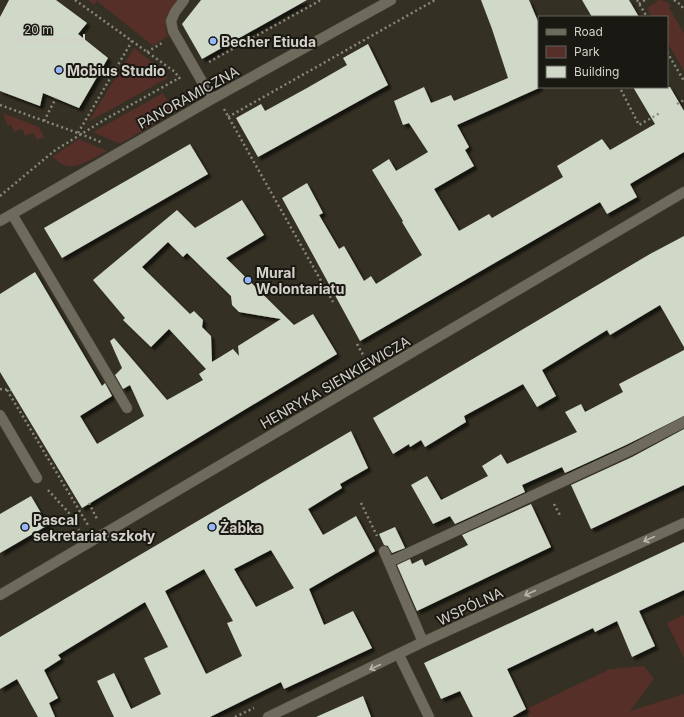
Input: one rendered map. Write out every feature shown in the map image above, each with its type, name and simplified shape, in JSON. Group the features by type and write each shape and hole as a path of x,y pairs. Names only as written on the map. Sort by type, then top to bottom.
{"street":[{"path":"184,0 175,12 171,21 174,32 195,70 214,97"},
{"name":"PANORAMICZNA","path":"0,221 214,97 389,0"},
{"name":"HENRYKA SIENKIEWICZA","path":"0,595 684,192"},
{"path":"12,214 127,408"},
{"path":"0,415 37,478"},
{"path":"388,562 629,451 684,422"},
{"name":"WSPÓLNA","path":"268,717 399,655 423,642 684,523"},
{"path":"384,551 423,642"},
{"path":"399,655 429,717"}],"path":[{"path":"75,0 175,72 179,78"},
{"path":"0,196 54,151 79,133 321,0"},
{"path":"228,117 435,0"},
{"path":"637,0 646,16"},
{"path":"639,4 646,0"},
{"path":"674,0 684,10"},
{"path":"79,133 132,41"},
{"path":"668,54 684,81"},
{"path":"621,90 639,125 660,113"},
{"path":"214,97 228,117 333,302"},
{"path":"44,121 56,98"},
{"path":"677,104 684,100"},
{"path":"0,105 79,133 121,151"},
{"path":"0,389 11,390"},
{"path":"7,390 96,539"},
{"path":"37,478 69,513 87,544"},
{"path":"361,503 379,540"}],"green space":[{"path":"88,0 178,0 167,16 166,31 168,36 153,46 97,1 94,5"},
{"path":"659,0 665,1 671,6 669,8 684,33 684,71 668,44 668,16 651,16 647,8"},
{"path":"134,48 167,74 166,79 88,122"},
{"path":"163,93 174,112 120,144 93,132"},
{"path":"3,113 39,127 44,137 37,140 33,133 25,136 22,129 14,132 11,124 8,126"},
{"path":"79,139 107,151 79,165 72,166 59,162 53,156"},
{"path":"684,615 684,658 667,623"},
{"path":"644,666 654,679 630,711 684,694 684,717 529,717 526,709 610,669"}],"building":[{"path":"9,0 56,0 87,23 78,34 108,58 79,108 43,93 40,106 0,91 0,17"},
{"name":"Becher Etiuda","path":"201,0 307,0 202,59 182,24"},
{"path":"481,0 529,0 538,22 539,88 457,125 469,147 465,150 474,166 434,189 459,231 489,214 492,218 563,177 557,166 602,139 610,150 655,124 634,88 670,87 684,111 684,152 630,184 637,197 607,214 600,202 360,341 282,198 307,183 323,213 319,215 339,249 344,246 364,281 371,276 376,284 422,255 372,170 389,159 396,171 428,152 409,123 403,125 394,101 424,87 431,103 451,95 454,101 508,78"},
{"path":"582,0 629,0 638,16 591,16"},
{"path":"368,44 388,85 258,157 236,118 261,104 265,111 307,88 347,65 343,58"},
{"path":"190,144 208,174 62,258 44,228"},
{"path":"242,200 264,235 226,258 294,325 313,314 337,354 82,508 0,372 0,294 35,272 102,386 105,383 112,396 80,416 97,444 144,416 130,385 123,389 115,375 122,368 110,341 114,338 167,400 203,380 199,374 206,369 169,329 151,347 123,320 125,318 93,280 177,210 195,228","holes":["168,242 183,257 187,253 231,296 232,305 239,312 281,319 238,346 239,356 233,349 212,362 211,336 202,327 203,320 194,311 190,314 142,267"]},
{"path":"684,236 684,347 660,305 610,335 607,330 542,370 556,396 537,407 523,384 464,416 466,422 425,447 421,440 410,447 409,444 393,454 373,418 650,254"},
{"path":"684,350 684,416 565,473 562,467 522,485 525,492 455,524 450,516 433,524 411,485 427,476 441,500 488,476 482,466 501,454 507,464 577,432 565,412 581,404 585,412 623,392 619,384"},
{"path":"684,429 684,485 591,529 571,485 632,457"},
{"path":"351,431 368,468 340,484 342,488 308,509 323,535 356,516 375,551 309,589 324,625 353,611 372,648 284,689 281,682 210,717 114,717 97,681 114,673 131,709 161,694 144,658 168,647 145,602 58,655 61,659 44,670 58,698 49,703 55,717 38,717 17,679 0,689 0,637","holes":["271,550 294,588 256,607 234,569","204,569 233,621 227,623 242,656 206,674 165,591"]},
{"path":"31,496 48,525 0,553 0,514"},
{"path":"531,504 551,547 417,611 397,565 410,559 412,564 422,559 425,566 468,545 462,535"},
{"path":"395,527 405,548 392,553 388,546 384,545 379,534"},
{"path":"684,542 684,590 639,611 655,646 632,657 617,621 595,632 593,628 507,669 526,709 512,717 473,717 460,691 441,699 424,663"},
{"path":"363,696 371,717 316,717"}],"place":[{"name":"Becher Etiuda","path":"213,41"},
{"name":"Mobius Studio","path":"59,70"},
{"name":"Mural Wolontariatu","path":"248,280"},
{"name":"Pascal sekretariat szkoły","path":"25,527"},
{"name":"Żabka","path":"212,527"}]}
